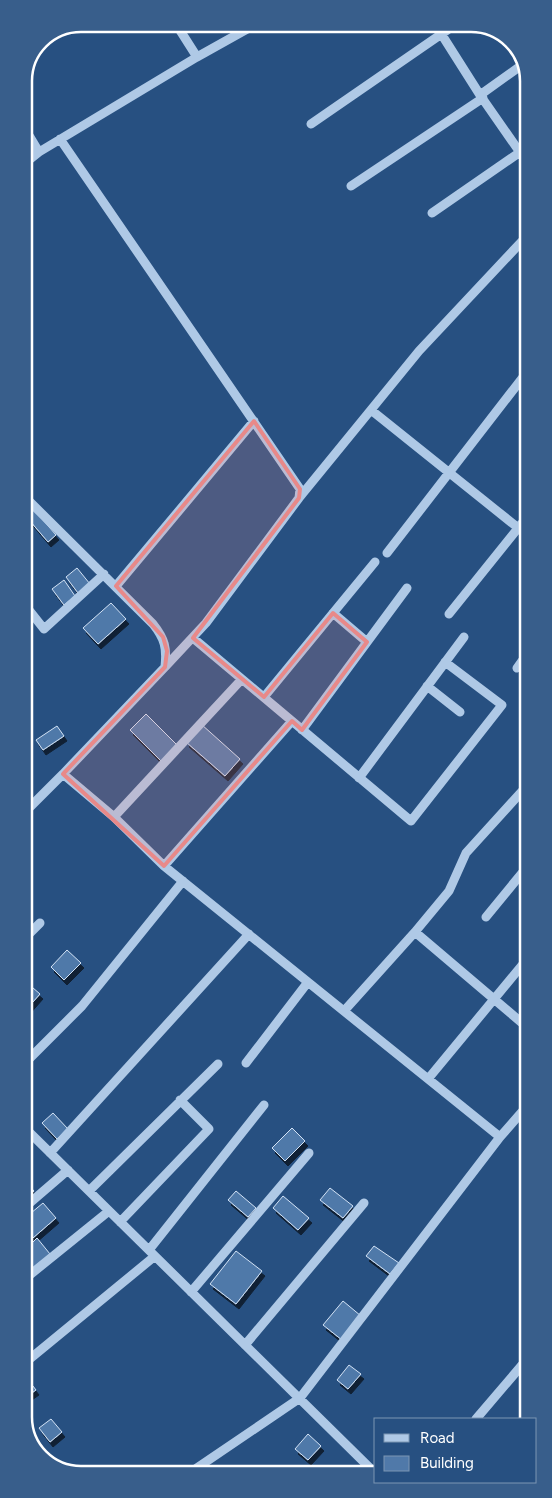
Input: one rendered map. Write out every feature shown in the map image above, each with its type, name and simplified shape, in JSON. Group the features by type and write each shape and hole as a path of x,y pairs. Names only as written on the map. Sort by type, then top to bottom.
{"street":[{"path":"181,32 197,57"},
{"path":"33,157 197,57 241,32"},
{"path":"311,124 442,33 482,97 520,145"},
{"path":"351,186 482,97 518,68"},
{"path":"60,139 300,489 300,498"},
{"path":"33,142 39,152"},
{"path":"432,213 520,153"},
{"path":"32,805 193,638 300,498 419,351 520,244"},
{"path":"387,553 520,381"},
{"path":"371,410 520,529"},
{"path":"116,586 254,421"},
{"path":"33,504 116,586 163,637 167,651 164,666"},
{"path":"449,614 520,524"},
{"path":"264,697 375,562"},
{"path":"33,615 44,629 104,574"},
{"path":"302,730 407,588"},
{"path":"333,613 367,642"},
{"path":"359,778 464,637"},
{"path":"193,638 411,821 502,706 445,662"},
{"path":"517,668 520,664"},
{"path":"114,817 242,679"},
{"path":"427,686 460,712"},
{"path":"164,866 292,721"},
{"path":"64,774 114,817 164,866 500,1137"},
{"path":"344,1011 449,891 466,853 520,794"},
{"path":"486,917 520,876"},
{"path":"32,1056 82,1006 183,881"},
{"path":"32,931 40,923"},
{"path":"415,932 520,1022"},
{"path":"50,1152 249,934"},
{"path":"428,1079 520,968"},
{"path":"246,1063 308,982"},
{"path":"89,1191 218,1064"},
{"path":"120,1222 208,1129 180,1100"},
{"path":"32,1357 152,1253 264,1105"},
{"path":"201,1465 300,1398 500,1137 520,1114"},
{"path":"32,1135 368,1466"},
{"path":"191,1292 309,1153"},
{"path":"32,1202 68,1170"},
{"path":"245,1344 364,1203"},
{"path":"32,1273 109,1211"},
{"path":"477,1418 520,1367"}],"highlighted area":[{"path":"254,421 300,489 299,498 193,638 264,697 333,613 367,642 302,730 292,721 164,866 63,774 165,667 167,651 163,637 116,586"}],"building":[{"path":"33,508 56,535 48,542 33,524"},
{"path":"77,568 90,584 78,593 66,577"},
{"path":"64,580 75,596 64,605 52,589"},
{"path":"111,603 126,619 98,644 83,628"},
{"path":"146,714 178,746 162,762 130,730"},
{"path":"201,724 240,759 225,776 186,742"},
{"path":"57,726 64,736 43,750 36,740"},
{"path":"67,950 81,963 64,980 51,967"},
{"path":"32,987 40,994 32,1003"},
{"path":"53,1113 68,1129 57,1139 42,1123"},
{"path":"292,1128 305,1141 285,1161 272,1148"},
{"path":"330,1188 353,1206 343,1218 320,1200"},
{"path":"236,1191 256,1208 248,1217 228,1200"},
{"path":"283,1196 309,1218 298,1230 273,1208"},
{"path":"43,1203 56,1218 32,1239 32,1212"},
{"path":"37,1238 50,1254 32,1270 32,1243"},
{"path":"374,1246 399,1263 390,1274 366,1256"},
{"path":"236,1251 262,1271 236,1304 210,1284"},
{"path":"343,1301 361,1316 342,1340 323,1325"},
{"path":"349,1365 361,1374 348,1389 337,1380"},
{"path":"32,1385 36,1390 32,1393"},
{"path":"51,1419 62,1432 50,1442 39,1428"},
{"path":"308,1434 321,1446 308,1460 295,1449"}]}
